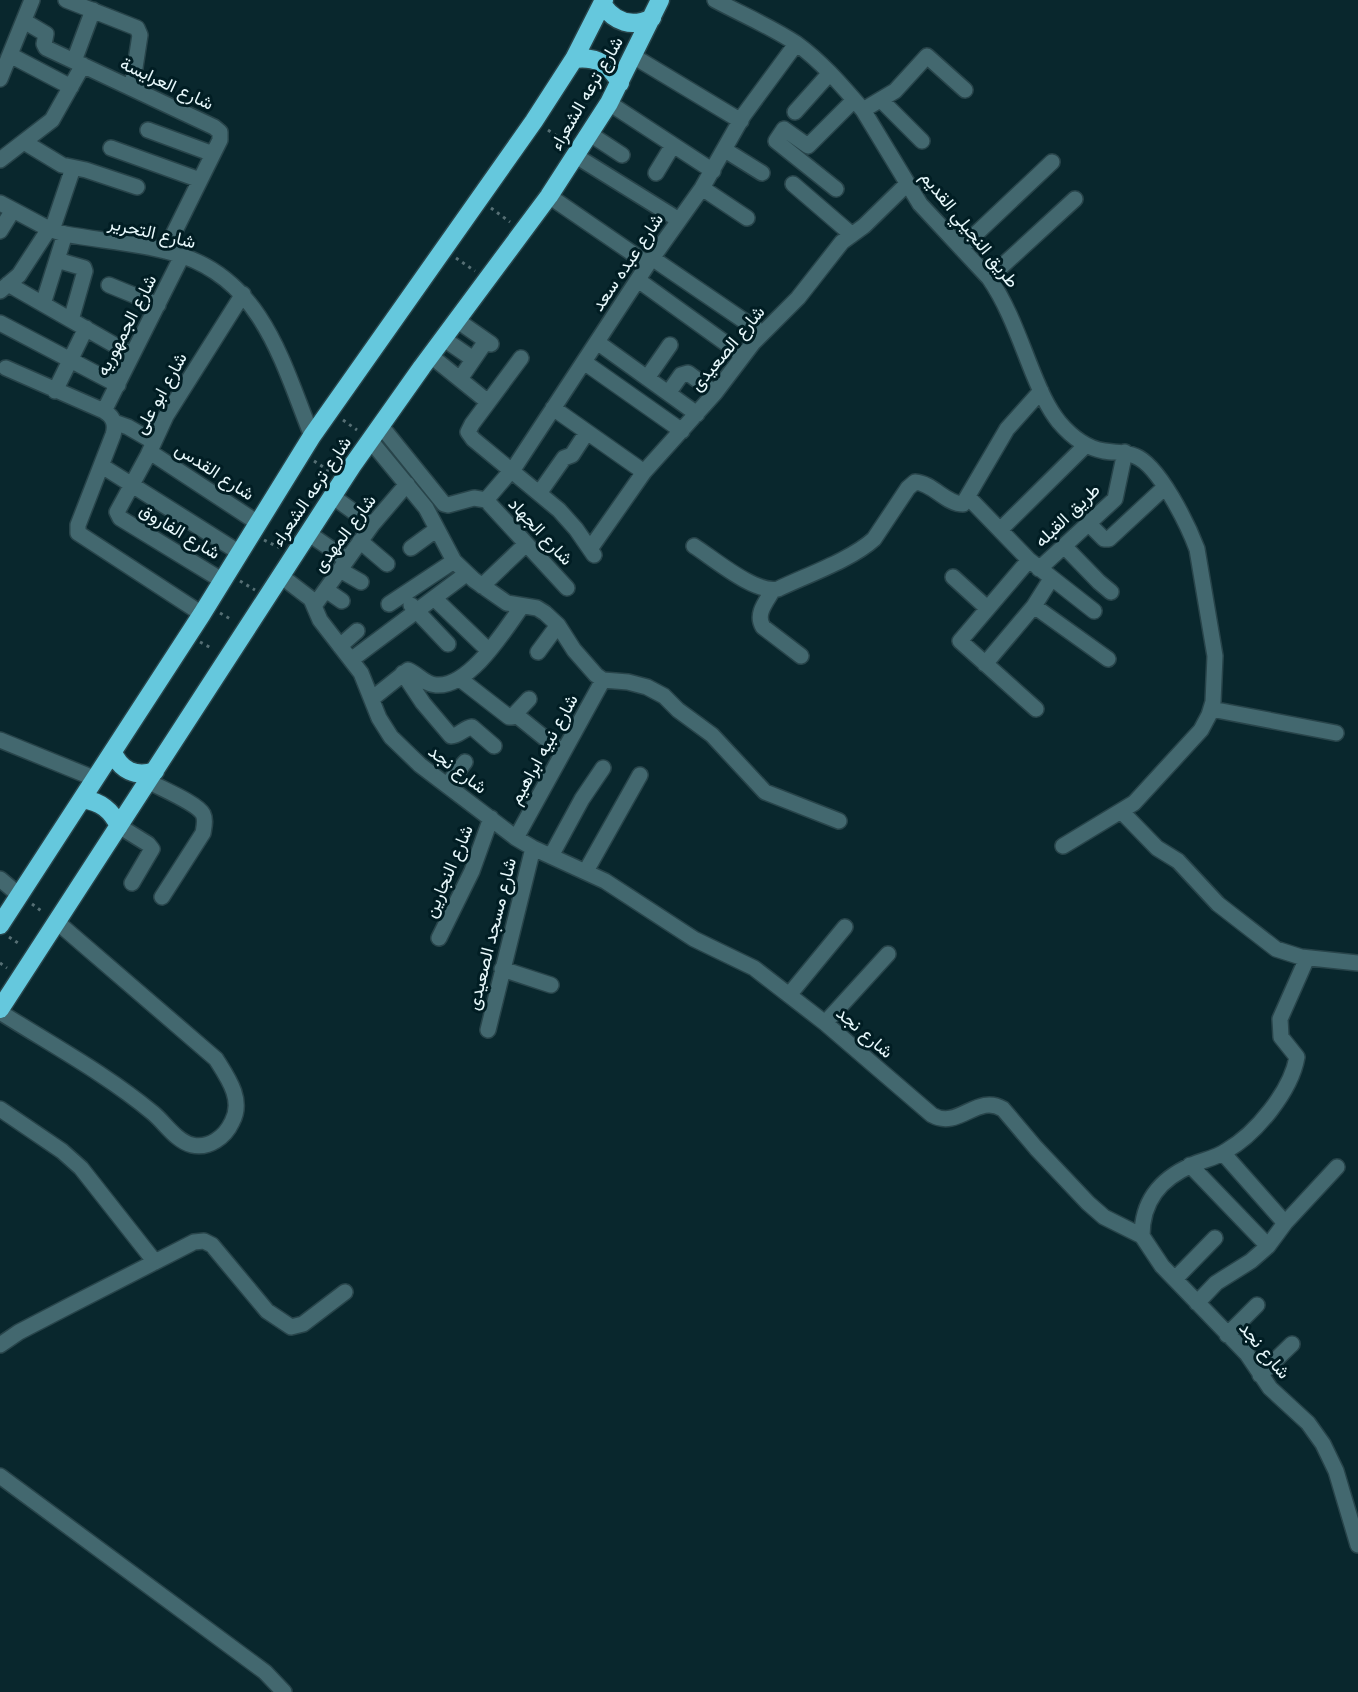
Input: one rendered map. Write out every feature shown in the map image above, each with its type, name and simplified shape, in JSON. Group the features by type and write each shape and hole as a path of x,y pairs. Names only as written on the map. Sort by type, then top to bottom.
{"highway":[{"name":"شارع ترعه الشعراء","path":"0,1011 343,479 524,232 590,134 620,83 660,0"},
{"name":"شارع ترعه الشعراء","path":"0,925 205,610 329,410 445,250 534,121 573,59 603,2"},
{"path":"603,2 615,18 624,22 633,24 652,18"},
{"path":"573,59 592,59 601,62 609,68 620,83"},
{"path":"113,752 116,760 129,771 151,776"},
{"path":"83,799 101,804 109,810 119,826"}],"street":[{"path":"0,79 32,0"},
{"path":"66,0 133,26 139,32 140,39 132,87"},
{"name":"طريق النجيلي القديم","path":"715,0 796,44 859,105 907,184 929,215 989,278 1009,312 1048,407 1059,422 1071,435 1086,445 1105,452 1125,452 1148,463 1165,487 1192,536 1197,549 1215,656 1211,709 1200,730 1134,803 1063,846"},
{"path":"0,160 52,120 71,87 93,10"},
{"name":"شارع العرايسة","path":"24,21 46,34 45,47 218,129 221,136 165,251"},
{"name":"شارع عبده سعد","path":"486,500 516,465 650,261 702,188 741,121 796,44"},
{"path":"10,55 71,87"},
{"path":"633,56 741,121"},
{"path":"836,189 776,141 784,129 808,146 859,105 882,100 902,85 927,56 965,90"},
{"path":"795,112 829,74"},
{"path":"882,100 922,141"},
{"path":"609,103 713,171"},
{"path":"148,130 213,154"},
{"path":"590,134 622,155"},
{"path":"24,142 62,165 86,170 137,187"},
{"path":"656,173 674,145"},
{"path":"111,148 200,180"},
{"path":"724,150 762,173"},
{"path":"577,153 679,220"},
{"path":"961,248 1052,162"},
{"path":"43,304 57,260 55,231 73,168"},
{"path":"793,184 851,234"},
{"name":"شارع الصعيدى","path":"540,492 571,523 593,553 644,472 715,393 742,355 798,298 842,242 860,229 907,184"},
{"path":"702,188 747,218"},
{"path":"549,196 762,333"},
{"path":"989,278 1075,199"},
{"path":"0,231 7,207"},
{"name":"شارع التحرير","path":"7,207 55,231 165,251 215,271 243,294 262,320 270,334 312,436"},
{"path":"55,231 19,275 4,287 43,304 132,355"},
{"name":"شارع الجمهوريه","path":"182,256 117,385 109,417 113,435 78,525 78,533 205,610"},
{"path":"57,260 84,268 85,271 71,320"},
{"path":"638,280 742,355"},
{"path":"109,285 158,305"},
{"name":"شارع ابو على","path":"117,514 166,417 243,294"},
{"path":"458,321 488,343 473,359 460,379"},
{"path":"0,323 117,385"},
{"path":"55,391 86,328"},
{"path":"444,339 473,359"},
{"path":"597,342 697,414"},
{"path":"647,378 670,345"},
{"path":"431,356 488,402"},
{"path":"521,358 472,424 468,432 473,439 540,492 564,458 572,455 587,432"},
{"path":"584,362 682,430"},
{"name":"شارع القدس","path":"6,368 128,427 255,529"},
{"path":"669,392 681,375 688,373 715,393"},
{"path":"801,656 760,623 761,610 773,590 868,544 874,539 908,488 915,482 924,484 959,504 963,504 1007,429 1041,391"},
{"path":"554,408 644,472"},
{"path":"376,433 407,484 426,508 454,561 466,574 507,603 537,608 558,625 568,643 590,670 603,680 628,682 655,690 712,735 765,792 839,821"},
{"name":"شارع الجهاد","path":"376,433 444,504 474,498 486,500 567,588"},
{"path":"1000,530 1086,445"},
{"name":"طريق القبله","path":"985,664 960,641 987,608 1034,565 1064,546 1115,499 1125,452"},
{"path":"102,466 240,553"},
{"name":"شارع المهدى","path":"314,606 372,525 407,484"},
{"path":"1089,524 1104,539 1109,539 1165,487"},
{"path":"332,496 372,525"},
{"path":"968,497 1034,565 1094,611"},
{"name":"شارع الفاروق","path":"117,514 120,518 225,577"},
{"path":"411,548 437,529"},
{"path":"308,533 361,582"},
{"path":"360,541 387,564"},
{"path":"482,586 526,543"},
{"path":"694,546 750,582 773,590"},
{"path":"1064,546 1111,592"},
{"path":"390,604 454,561"},
{"path":"351,660 466,574"},
{"name":"شارع نجد","path":"281,576 308,595 320,620 361,673 373,698 379,718 391,736 409,756 516,838 586,871 699,942 754,968 825,1023 938,1119 951,1119 984,1104 1003,1108 1036,1148 1088,1203 1104,1217 1142,1236 1162,1266 1247,1354 1270,1388 1308,1423 1323,1444 1336,1471 1355,1526 1358,1545"},
{"path":"953,577 987,608"},
{"path":"1036,709 985,664 1034,606 1052,579"},
{"path":"326,590 342,601"},
{"path":"402,595 417,611 428,632 448,644"},
{"path":"434,598 489,651"},
{"path":"373,698 403,673 410,670 425,681 436,685 460,679 489,651 522,606"},
{"path":"1034,606 1107,659"},
{"path":"428,632 450,613"},
{"path":"538,652 558,625"},
{"path":"340,646 357,631"},
{"path":"403,673 423,703 449,735 456,736 472,727 494,746"},
{"path":"460,679 507,716 511,717 515,714 528,699"},
{"name":"شارع نبيه ابراهيم","path":"516,838 603,680"},
{"path":"1211,709 1336,733"},
{"path":"515,714 562,752"},
{"path":"0,740 96,778"},
{"path":"447,785 465,762"},
{"path":"551,856 578,806 603,768"},
{"path":"586,871 640,775"},
{"path":"151,776 196,807 203,815 204,821 202,833 162,897"},
{"path":"1122,812 1157,848 1178,861 1211,897 1276,949 1307,958 1358,963"},
{"name":"شارع النجارين","path":"439,938 472,872 491,818"},
{"path":"119,826 148,844 152,849 132,883"},
{"name":"شارع مسجد الصعيدى","path":"488,1030 533,848"},
{"path":"0,879 19,894"},
{"path":"0,1011 115,1084 154,1114 179,1138 191,1145 204,1146 220,1138 233,1121 237,1104 231,1083 216,1059 57,922"},
{"path":"789,995 845,927"},
{"path":"825,1023 888,954"},
{"path":"1142,1236 1142,1218 1149,1201 1171,1177 1190,1166 1223,1153 1262,1120 1286,1087 1297,1057 1281,1037 1280,1019 1307,958"},
{"path":"502,969 551,986"},
{"path":"0,1109 62,1150 81,1168 155,1262"},
{"path":"1223,1153 1285,1223"},
{"path":"1190,1166 1268,1246"},
{"path":"1197,1303 1216,1283 1251,1261 1268,1246 1285,1223 1337,1167"},
{"path":"1175,1279 1215,1238"},
{"path":"1,1343 194,1242 204,1241 212,1245 267,1311 291,1327 303,1324 345,1292"},
{"path":"1227,1335 1257,1305"},
{"path":"1260,1375 1292,1344"},
{"path":"0,1476 265,1672 284,1692"}],"path":[{"path":"534,121 577,153"},
{"path":"479,200 524,232"},
{"path":"445,250 488,281"},
{"path":"329,410 376,433"},
{"path":"301,454 343,479"},
{"path":"255,529 294,555"},
{"path":"225,577 267,597"},
{"path":"205,610 247,629"},
{"path":"188,635 227,658"},
{"path":"19,894 57,922"},
{"path":"0,932 36,955"}]}
